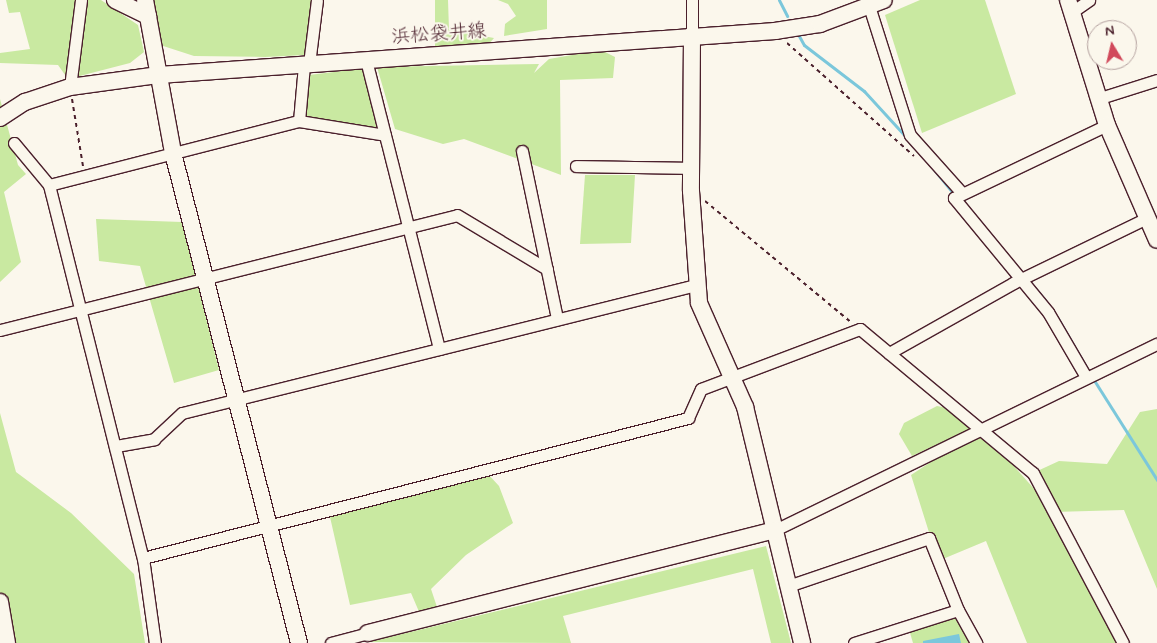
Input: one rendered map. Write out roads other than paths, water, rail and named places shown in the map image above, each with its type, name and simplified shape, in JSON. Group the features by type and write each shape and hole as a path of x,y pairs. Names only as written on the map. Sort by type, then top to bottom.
{"street":[{"path":"70,87 81,0"},
{"path":"114,0 148,16"},
{"path":"145,0 173,153 299,643"},
{"path":"299,121 317,0"},
{"path":"692,0 691,191 696,284 704,320 745,407 802,643"},
{"path":"1089,0 1070,6 1106,125 1157,240"},
{"path":"877,3 910,134 1025,278 1048,312 1086,377"},
{"name":"浜松袋井線","path":"1,113 25,102 70,87 160,75 775,31 820,24 877,3"},
{"path":"366,60 439,349"},
{"path":"1097,99 1157,80"},
{"path":"49,185 299,121 384,135"},
{"path":"959,195 1106,125"},
{"path":"14,143 49,185 82,309 143,558 155,643"},
{"path":"522,151 558,319"},
{"path":"576,166 692,168"},
{"path":"0,330 205,276 457,215 547,269"},
{"path":"890,353 1025,278 1147,218"},
{"path":"116,446 154,439 182,413 237,401 696,284"},
{"path":"143,558 688,418 701,390 732,380 860,329 1033,473 1123,643"},
{"path":"331,643 775,530 1157,344"},
{"path":"788,586 929,538 958,610 976,643"},
{"path":"0,602 7,643"},
{"path":"854,643 876,640 958,610"}],"water":[{"path":"959,634 961,643 923,643 923,641"}],"waterway":[{"path":"779,0 787,16"},
{"path":"799,36 804,45 864,91 907,138"},
{"path":"932,167 955,195"},
{"path":"1029,281 1046,301"},
{"path":"1057,317 1089,372"},
{"path":"1092,377 1157,480"}]}
